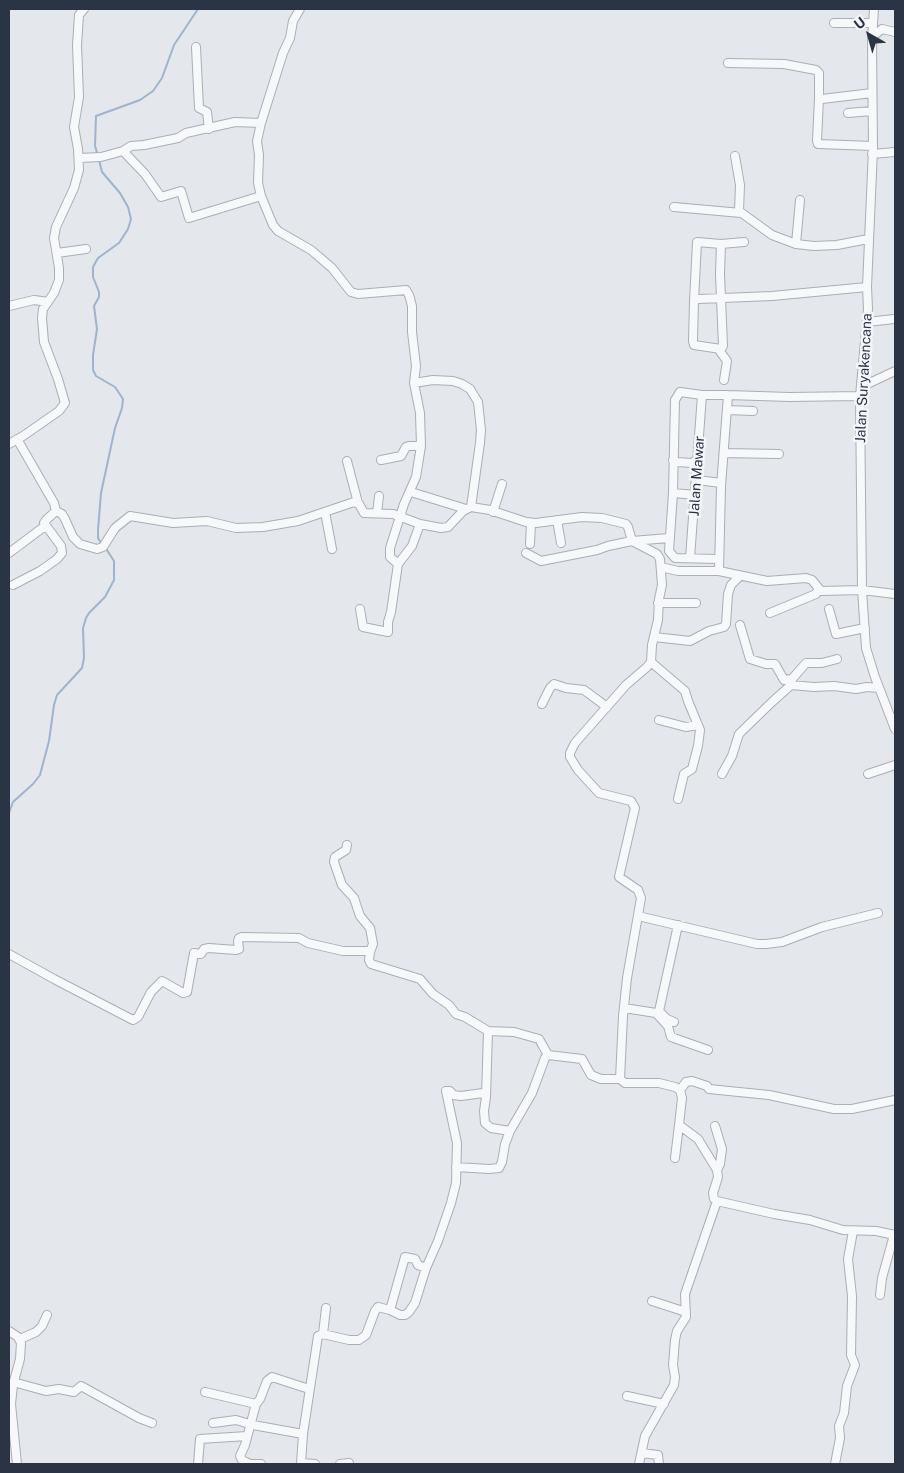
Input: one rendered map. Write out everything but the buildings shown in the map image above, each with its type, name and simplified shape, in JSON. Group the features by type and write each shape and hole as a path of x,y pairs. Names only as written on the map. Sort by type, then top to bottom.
{"street":[{"path":"9,444 59,411 65,403 44,342 42,313 59,280 54,233 61,213 76,183 79,158 74,127 79,97 78,30 79,15 84,9"},
{"path":"300,9 293,21 290,38 261,123 257,141 259,155 258,182 261,196 273,225 278,231 311,250 332,268 351,292 358,294 407,291 412,306 412,332 416,366 414,383 420,413 421,446 419,465 411,492 390,548 390,557 398,564"},
{"name":"Jalan Suryakencana","path":"874,9 867,322 860,396 862,590 866,648 894,725"},
{"path":"834,23 873,22"},
{"path":"872,37 882,29 895,32"},
{"path":"196,47 199,108 207,112 209,129"},
{"path":"728,63 784,64 816,70 819,73 816,141 818,144 895,152"},
{"path":"819,98 872,93"},
{"path":"848,113 872,111"},
{"path":"79,158 101,158 123,151 131,146 178,138 186,133 235,122 261,123"},
{"path":"123,151 145,174 161,197 181,192 189,218 261,196"},
{"path":"734,156 740,185 738,209 775,237 796,244 814,246 837,245 868,239"},
{"path":"796,244 800,200"},
{"path":"674,207 741,213"},
{"path":"724,380 727,361 719,350 695,346 693,343 697,242 721,244 744,242"},
{"path":"719,350 723,346 721,244"},
{"path":"56,253 86,249"},
{"path":"694,301 698,299 772,296 867,287"},
{"path":"9,306 34,300 48,302"},
{"path":"867,322 894,319"},
{"path":"861,386 895,371"},
{"path":"347,461 358,503 364,513 401,516 420,524 445,528 469,508 480,436 478,402 470,389 453,381 433,380 414,383"},
{"path":"719,559 675,558 669,551 676,397 680,392 702,395 789,397 860,396"},
{"name":"Jalan Mawar","path":"690,558 702,395"},
{"path":"718,571 721,483 728,395"},
{"path":"727,410 753,410"},
{"path":"17,439 54,503 56,511 64,517 70,532 77,542 97,549 103,547 116,528 130,516 173,523 207,521 231,527 270,526 298,521 346,504 358,503"},
{"path":"381,460 401,456 406,447 421,446"},
{"path":"724,453 779,454"},
{"path":"673,460 692,463 698,459"},
{"path":"697,480 721,483"},
{"path":"494,512 502,484"},
{"path":"411,492 531,522 582,517 615,521 628,526 632,541 657,554 660,559 662,585 651,662 626,685 575,743 570,753 570,757 578,770 599,793 630,802 634,806 619,877 641,893 631,949 624,1008 620,1079"},
{"path":"673,493 696,494"},
{"path":"377,513 378,496"},
{"path":"9,553 45,526 45,521 56,511"},
{"path":"325,512 332,550"},
{"path":"557,520 561,543"},
{"path":"530,544 531,522"},
{"path":"360,609 363,627 388,632 398,564 412,546 420,524"},
{"path":"13,585 26,576 40,571 62,553 61,546 45,526"},
{"path":"526,553 541,561 632,541 670,538"},
{"path":"661,569 718,571 768,581 806,578 812,580 818,590"},
{"path":"654,636 690,642 724,627 726,624 728,594 732,585 740,576"},
{"path":"818,590 862,590 895,594"},
{"path":"770,613 816,594 818,590"},
{"path":"658,604 696,603"},
{"path":"829,610 836,634 865,628"},
{"path":"740,625 751,660 766,664 776,664 784,680 814,687 879,688"},
{"path":"722,774 732,756 739,734 792,682 806,663 822,663 837,660"},
{"path":"651,662 685,691 700,735 691,770 683,775 678,799"},
{"path":"542,704 555,680 566,688 584,690 607,707"},
{"path":"659,720 686,726 698,725"},
{"path":"868,774 895,766"},
{"path":"347,845 346,850 334,857 334,862 342,885 354,898 360,916 370,928 373,944 369,960 371,964 420,979 433,994 450,1005 454,1012 488,1031 514,1032 539,1039 548,1055"},
{"path":"638,916 757,944 766,944 782,942 822,927 878,913"},
{"path":"674,1022 667,1020 659,1010 678,925"},
{"path":"9,954 54,980 68,985 133,1020 138,1017 151,992 162,981 183,993 187,992 194,953 201,954 204,949 209,948 239,949 238,941 242,937 299,938 308,943 343,950 370,952"},
{"path":"624,1008 656,1013 668,1026 671,1037 708,1050"},
{"path":"488,1031 485,1123 490,1128 510,1131"},
{"path":"548,1055 582,1059 591,1075 601,1079 620,1079 625,1083 659,1083 680,1090 682,1098 676,1158"},
{"path":"456,1166 499,1168 510,1131 532,1093 545,1058 548,1055"},
{"path":"680,1090 686,1082 692,1081 707,1086 709,1089 769,1095 834,1109 852,1109 895,1100"},
{"path":"323,1334 349,1340 359,1340 366,1335 378,1307 400,1315 409,1312 415,1303 426,1268 451,1204 456,1182 456,1144 446,1091 453,1095 461,1096 480,1092 486,1097"},
{"path":"680,1125 698,1139 717,1170 718,1177 714,1193 714,1199 717,1201 803,1219 838,1229 876,1231 895,1235 882,1278 880,1296"},
{"path":"715,1126 722,1156 717,1170"},
{"path":"639,1464 645,1436 675,1382 675,1338 686,1317 685,1294 717,1201"},
{"path":"835,1464 840,1438 839,1426 844,1414 847,1386 854,1365 851,1354 852,1296 848,1259 853,1231"},
{"path":"390,1310 405,1258 414,1259 418,1265 426,1268"},
{"path":"652,1301 686,1312"},
{"path":"315,1464 301,1463 303,1434 317,1339 323,1334 326,1308"},
{"path":"20,1339 36,1332 42,1326 47,1315"},
{"path":"9,1331 20,1339 21,1346 20,1359 13,1382 11,1411 17,1464"},
{"path":"261,1464 250,1464 240,1459 240,1454 245,1445 256,1404 268,1381 272,1377 309,1389"},
{"path":"13,1382 46,1391 59,1389 74,1392 81,1386 139,1418 152,1423"},
{"path":"206,1392 256,1404"},
{"path":"627,1396 664,1404"},
{"path":"213,1423 236,1420 303,1434"},
{"path":"198,1464 200,1439 247,1436"},
{"path":"642,1452 658,1455 659,1464"},
{"path":"340,1464 349,1463"}],"waterway":[{"path":"98,156 95,146 96,116 140,100 153,91 162,78 174,45 198,9"},
{"path":"99,160 102,172 120,193 128,207 131,219 128,229 119,243 98,258 93,267 93,277 99,292 99,297 94,306 97,329 93,370 96,376 115,387 123,399 101,493 98,530 98,538 101,543"},
{"path":"9,813 13,802 40,775 49,741 57,695 82,668 84,658 83,628 86,618 105,597 114,580 114,561 105,547"}]}
